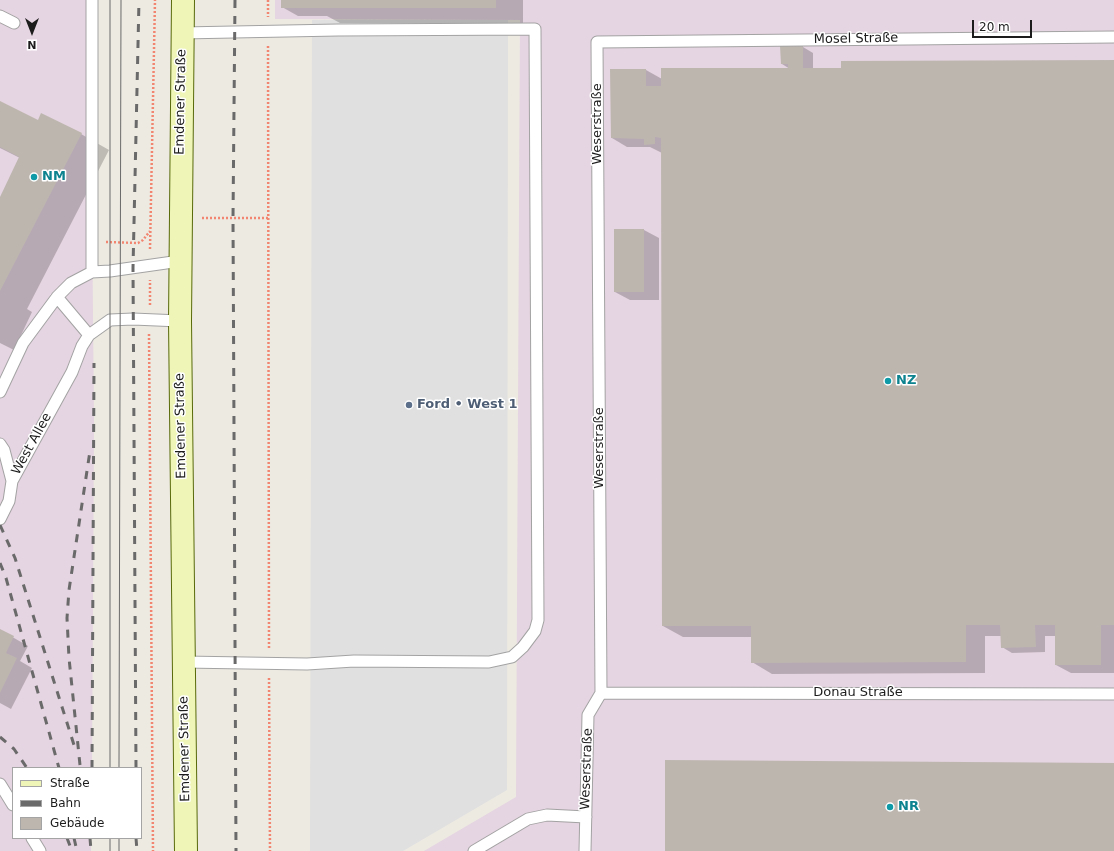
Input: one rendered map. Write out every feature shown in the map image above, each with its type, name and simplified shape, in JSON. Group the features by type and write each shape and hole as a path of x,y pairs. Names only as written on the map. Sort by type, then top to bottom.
{"street":[{"name":"Emdener Straße","path":"182,0 180,321 186,851"}],"lane":[{"path":"92,0 92,272"},
{"path":"0,16 14,24"},
{"path":"182,33 535,29 538,612 535,631 523,647 512,657 490,662 354,661 307,664 184,662"},
{"name":"Mosel Straße","path":"597,42 1114,37"},
{"name":"Weserstraße","path":"585,851 588,715 601,693 597,42"},
{"path":"0,392 23,343 56,297 71,283 92,272 110,272 180,261"},
{"path":"56,297 89,335 110,320 180,321"},
{"name":"West Allee","path":"0,519 9,501 12,480 72,372 82,346 89,335"},
{"path":"0,444 4,450 12,480"},
{"name":"Donau Straße","path":"601,693 1114,694"},
{"path":"0,784 12,803"},
{"path":"474,851 528,819 547,815 586,817"},
{"path":"33,839 40,851"}],"path":[{"path":"153,851 149,320 155,0"},
{"path":"268,0 270,851"},
{"path":"150,218 268,218"},
{"path":"92,243 138,243 143,240 150,230"}],"shaded area":[{"path":"0,0 90,0 94,421 92,767 12,767 12,839 91,839 91,851 0,851"},
{"path":"275,0 1114,0 1114,851 424,851 516,797 520,20 275,19"},
{"name":"Ford • West 1","path":"312,20 508,20 507,790 403,851 310,851"}],"building":[{"path":"281,0 496,0 496,8 281,8"},
{"name":"NZ","path":"780,46 803,46 803,68 841,68 841,61 1114,60 1114,625 1101,625 1101,665 1055,665 1055,625 1035,625 1036,647 1001,648 1000,625 966,625 966,662 751,663 751,626 662,626 661,138 655,137 655,144 644,145 644,139 611,138 610,69 646,69 646,86 661,86 661,68 788,68 788,64 781,64"},
{"name":"NM","path":"0,101 38,120 41,113 82,133 0,291 0,197 19,157 0,147"},
{"path":"614,229 644,229 644,292 614,292"},
{"path":"0,629 14,636 6,653 17,658 0,693"},
{"name":"NR","path":"665,760 1114,763 1114,851 665,851"}],"tram line":[{"path":"110,0 110,767"},
{"path":"119,767 121,0"},
{"path":"110,839 110,851"},
{"path":"119,839 119,851"}],"railway":[{"path":"136,767 133,268 139,0"},
{"path":"235,0 233,218 236,851"},
{"path":"92,767 94,363"},
{"path":"80,765 69,658 67,618 69,590 90,451"},
{"path":"0,525 15,558 74,745"},
{"path":"0,563 6,578 59,767"},
{"path":"0,737 14,749 26,767"},
{"path":"67,839 72,851"},
{"path":"74,839 77,851"},
{"path":"90,839 91,851"},
{"path":"136,839 137,851"}],"place":[{"name":"NM","path":"34,177"},
{"name":"NZ","path":"888,381"},
{"name":"Ford • West 1","path":"409,405"},
{"name":"NR","path":"890,807"}]}
